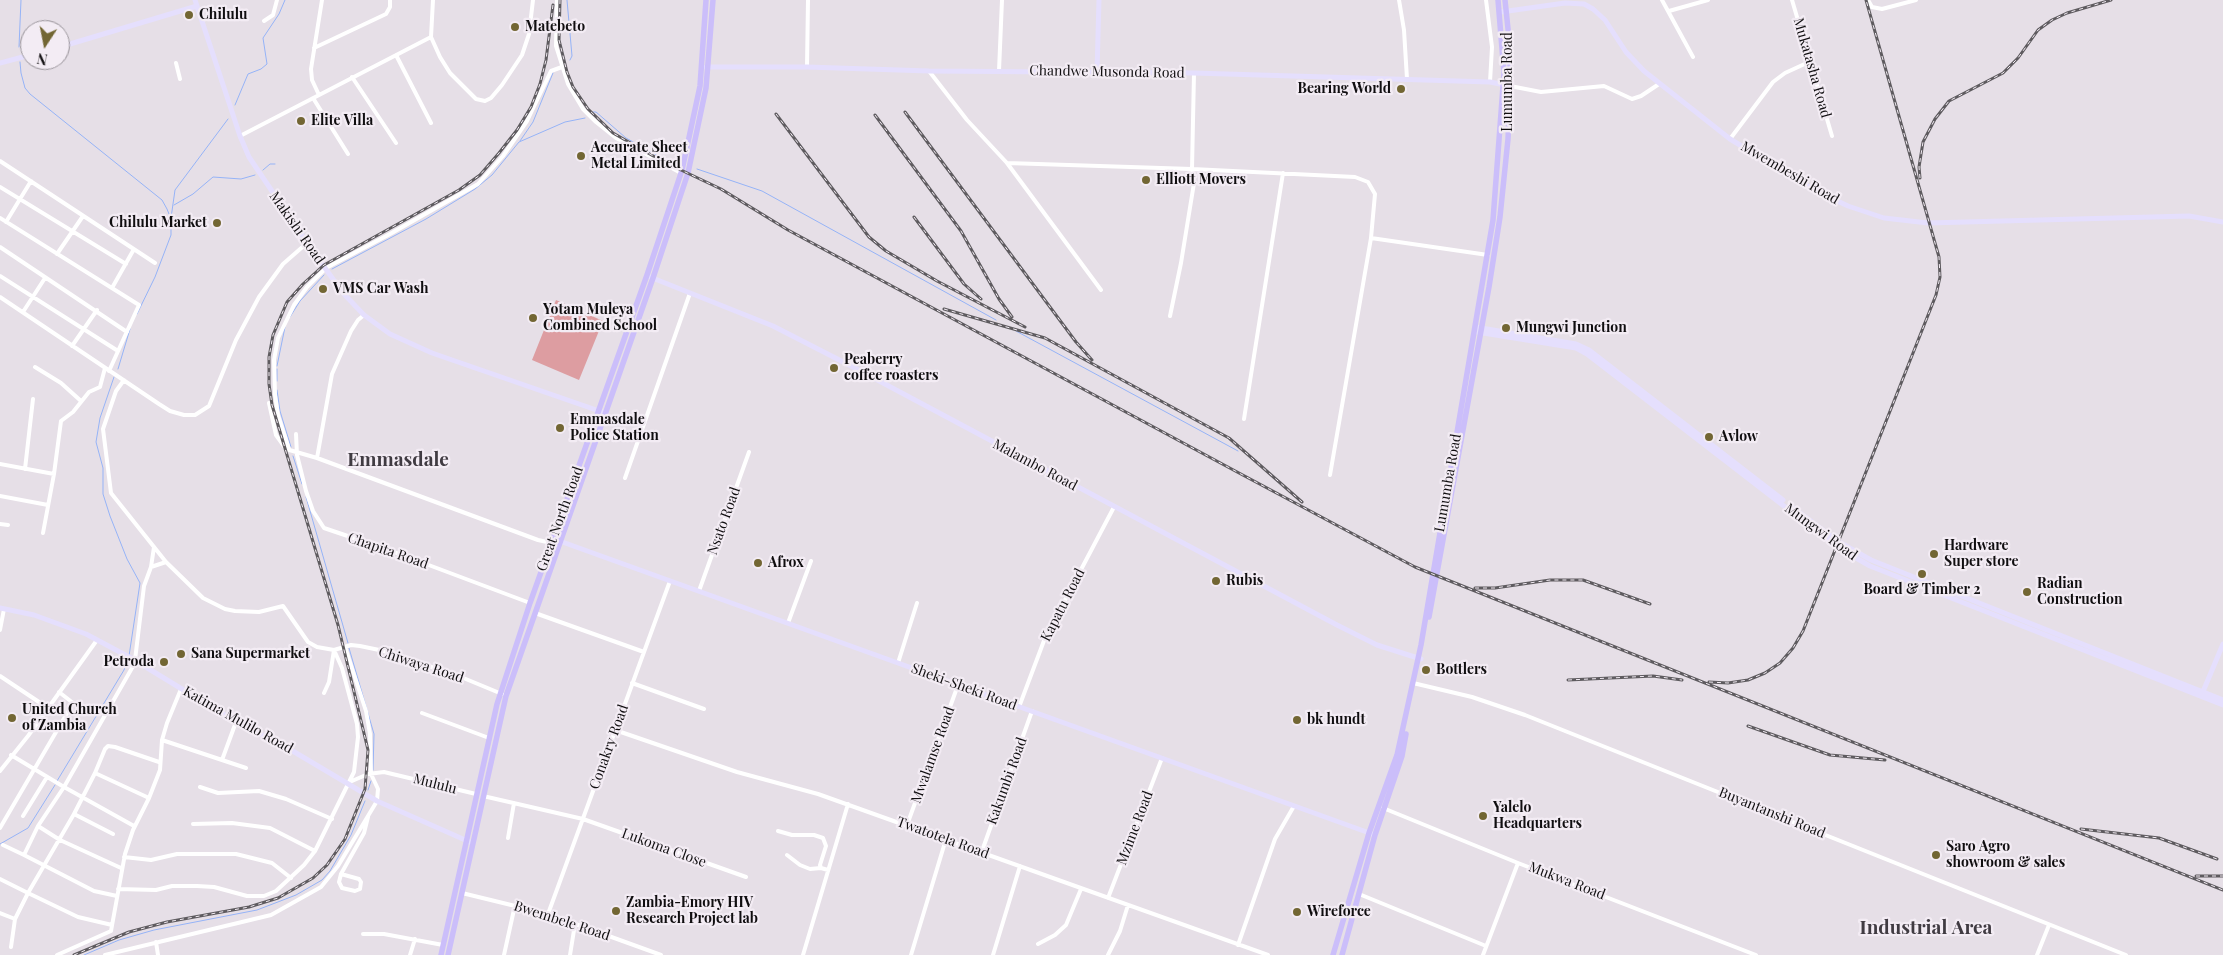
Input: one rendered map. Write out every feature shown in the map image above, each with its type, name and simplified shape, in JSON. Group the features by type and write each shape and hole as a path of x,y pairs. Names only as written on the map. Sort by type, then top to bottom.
{"main road":[{"name":"Great North Road","path":"650,277 681,173 706,67 706,0"},
{"name":"Great North Road","path":"448,955 503,695 534,613 557,540 690,164 701,118 713,0"},
{"name":"Lumumba Road","path":"1498,0 1504,12"},
{"name":"Lumumba Road","path":"1333,955 1397,755 1415,683 1500,217 1508,139 1504,49 1505,0"},
{"name":"Lumumba Road","path":"1478,330 1496,193 1507,86"},
{"name":"Great North Road","path":"441,955 489,738 530,603 557,540"},
{"name":"Lumumba Road","path":"1342,955 1372,834"}],"street":[{"name":"Makishi Road","path":"195,0 240,136 249,157 306,243 343,293 364,315 399,339 450,360 602,412"},
{"path":"264,20 273,15 277,0"},
{"path":"318,95 311,73 322,0"},
{"path":"314,48 386,14 389,10 390,0"},
{"path":"433,0 431,37 450,73 476,99 485,101 491,98 502,85 522,55 529,34 533,0"},
{"path":"557,0 556,46 568,84 584,109 596,122 616,138 681,173"},
{"path":"806,67 808,0"},
{"path":"999,71 1002,0"},
{"path":"1096,72 1099,0"},
{"path":"1399,0 1404,30 1407,79"},
{"path":"1486,0 1492,47 1490,82"},
{"path":"1662,0 1693,57"},
{"path":"1668,11 1708,0"},
{"name":"Mukatasha Road","path":"1792,0 1832,136"},
{"path":"1868,0 1872,7 1882,9 1916,0"},
{"name":"Mwembeshi Road","path":"1504,12 1564,3 1584,4 1599,13 1626,52 1659,84 1730,139 1780,170 1835,200 1860,210 1898,221 1928,223 2189,216 2223,222"},
{"path":"70,44 196,6"},
{"path":"1488,15 1504,12"},
{"path":"240,136 431,37"},
{"path":"396,56 431,123"},
{"path":"0,63 20,58"},
{"path":"1730,139 1773,82 1785,73 1809,62"},
{"path":"176,63 180,79"},
{"path":"289,449 283,432 275,395 274,360 278,338 294,304 307,287 326,268 478,184 503,156 527,121 551,71 562,67"},
{"name":"Chandwe Musonda Road","path":"706,67 1194,73 1490,82 1507,86"},
{"path":"929,71 966,120 1007,163 1101,290"},
{"path":"1170,316 1189,220 1195,176 1192,168 1194,73"},
{"path":"352,77 396,143"},
{"path":"1507,86 1541,92 1604,86 1632,99 1642,96 1659,84"},
{"path":"313,98 348,154"},
{"path":"0,161 155,262"},
{"path":"1007,163 1192,168 1347,176 1362,178 1368,182 1373,189 1376,201 1330,475"},
{"path":"1244,419 1283,173"},
{"path":"6,222 31,181"},
{"path":"0,188 126,264"},
{"path":"57,254 83,216"},
{"path":"0,218 139,306 100,387 89,392 73,412 61,421 54,474 42,533"},
{"path":"1371,238 1488,255"},
{"path":"0,297 170,411 184,415 195,415 209,406 236,340 260,297 283,264 306,243"},
{"path":"0,247 127,332"},
{"path":"112,288 134,249"},
{"path":"0,276 82,330 118,351"},
{"name":"Malambo Road","path":"650,277 773,326 1337,626 1377,645 1420,659"},
{"path":"23,312 45,278"},
{"path":"625,478 690,293"},
{"path":"72,346 96,310"},
{"path":"317,458 332,374 351,331 358,320 364,315"},
{"name":"Mungwi Road","path":"1478,330 1576,348 1582,351 1634,388 1837,547 1870,566 2202,694 2223,700"},
{"path":"35,367 61,383 81,401"},
{"path":"124,380 116,391 103,429 111,493 166,562 203,598 225,609 259,612 283,606 312,645 334,650"},
{"path":"25,469 33,399"},
{"path":"269,404 276,435 281,445 289,449 538,540 550,542 557,540"},
{"name":"Chapita Road","path":"296,434 297,451 306,491 313,511 324,528 530,603"},
{"name":"Nsato Road","path":"699,591 749,452"},
{"path":"0,464 54,474"},
{"path":"0,496 48,505"},
{"name":"Kapatu Road","path":"1019,707 1044,638 1114,507"},
{"path":"0,524 8,525"},
{"name":"Sheki-Sheki Road","path":"557,540 1372,834"},
{"path":"24,855 38,826 132,659 144,586 151,567 154,547"},
{"path":"788,623 811,561"},
{"path":"151,567 166,562"},
{"name":"Conakry Road","path":"548,914 670,580"},
{"path":"898,663 918,603"},
{"path":"0,630 2,608"},
{"name":"Katima Mulilo Road","path":"2,608 53,621 97,640 236,722 350,783 377,801 472,843"},
{"path":"534,613 644,652"},
{"path":"0,771 2,764 48,708 97,640"},
{"path":"2202,694 2223,644"},
{"name":"Chiwaya Road","path":"334,650 360,646 384,652 461,677 503,695"},
{"path":"105,955 261,919 282,910 322,887 338,866 377,801 378,789 371,774 370,734 366,711 345,647"},
{"path":"324,693 329,682 334,650"},
{"path":"118,889 156,890 172,886 203,886 256,897 276,891 291,878 315,851 354,772 357,724 342,668 334,650"},
{"path":"0,676 48,708"},
{"path":"632,683 704,710"},
{"name":"Buyantanshi Road","path":"1415,683 1472,697 1525,716 1756,806 2126,955"},
{"name":"Mwalamse Road","path":"907,825 958,684"},
{"path":"57,955 109,932 112,925 124,857 134,826 149,798 160,770 159,762 166,723 181,689"},
{"path":"0,828 74,703 59,692"},
{"name":"Mungwi Road","path":"2202,694 2223,705"},
{"name":"Kakumbi Road","path":"982,851 1032,711"},
{"path":"422,713 489,738"},
{"path":"222,760 236,722"},
{"name":"Twatotela Road","path":"615,730 737,772 789,784 848,804 1268,955"},
{"path":"162,740 246,768"},
{"path":"11,947 15,919 74,814 95,773 104,749 108,746 115,747 159,762"},
{"path":"11,755 82,798 134,826"},
{"name":"Mzime Road","path":"1108,898 1162,758"},
{"path":"95,773 149,798"},
{"path":"350,783 356,778 371,774"},
{"name":"Mululu","path":"371,774 393,774 476,794"},
{"path":"23,816 47,777"},
{"path":"200,786 218,793 259,791 286,799 332,819"},
{"name":"Lukoma Close","path":"483,796 583,819 746,877"},
{"path":"508,838 514,803"},
{"path":"803,955 848,804"},
{"path":"1238,944 1275,839 1294,806"},
{"name":"Mukwa Road","path":"1381,807 1518,863 1756,955"},
{"path":"74,814 113,834"},
{"path":"342,874 359,879 362,882 360,889 355,891 342,888 339,882 342,874 364,833 368,815"},
{"path":"193,824 232,823 270,828 315,851"},
{"path":"38,826 60,840 121,868"},
{"path":"778,831 792,836 814,835 823,838 826,846 821,868"},
{"path":"912,955 946,839"},
{"path":"3,845 94,891 117,896"},
{"path":"124,857 151,860 176,854 236,854 272,863 291,878"},
{"path":"788,855 800,865 810,869 821,868 828,870"},
{"path":"1482,955 1518,863"},
{"path":"994,955 1020,866"},
{"path":"0,879 78,917 112,925"},
{"path":"1038,944 1054,935 1066,925 1080,888"},
{"name":"Bwembele Road","path":"462,893 548,914 661,955"},
{"path":"1358,894 1486,946"},
{"path":"1108,955 1120,931 1128,905"},
{"path":"504,955 515,906"},
{"path":"0,913 15,919"},
{"path":"570,955 575,924"},
{"path":"2037,955 2049,925"},
{"path":"363,934 384,934 443,945"},
{"path":"410,955 415,939"},
{"path":"156,942 158,955"}],"shaded area":[{"path":"556,300 603,321 579,380 532,360"}],"waterway":[{"path":"19,47 21,0"},
{"path":"235,105 248,74 261,69 267,64 263,38 279,14 285,0"},
{"path":"567,0 572,56 570,60"},
{"path":"21,70 25,88 30,94 162,200 167,209 171,219 171,235 155,277 137,314"},
{"path":"520,141 533,122 553,73"},
{"path":"593,112 596,112 626,138 662,158 678,163"},
{"path":"332,269 426,219 475,189 492,175 519,142 565,122 585,118"},
{"path":"171,218 175,190 228,119"},
{"path":"263,170 270,164 275,164"},
{"path":"697,169 762,191 996,320"},
{"path":"174,205 193,194 213,177 241,179 255,175"},
{"path":"290,317 300,301 324,275"},
{"path":"277,366 285,327"},
{"path":"118,369 130,329"},
{"path":"1016,331 1238,451"},
{"path":"277,369 277,381"},
{"path":"114,377 100,418 96,442 103,468 103,494 127,559 140,583 129,656"},
{"path":"277,390 280,411 291,447"},
{"path":"293,456 302,484"},
{"path":"306,497 348,643"},
{"path":"349,648 374,734 373,770"},
{"path":"57,781 124,670 128,659"},
{"path":"368,790 371,781"},
{"path":"0,844 28,828 55,785"},
{"path":"84,955 119,940 154,930 257,910 296,895 322,880 330,871 351,835 365,801"}],"railway":[{"path":"560,0 559,40 567,72 573,87 588,109 613,133 662,161 721,189 788,230 1239,473 1415,567 2223,890"},
{"path":"1709,682 1728,683 1748,680 1765,673 1780,663 1793,648 1803,631 1936,295 1940,277 1939,257 1866,0"},
{"path":"1920,178 1919,167 1923,142 1935,119 1949,101 2003,73 2018,58 2038,30 2052,20 2067,13 2111,0"},
{"path":"74,955 129,932 167,922 249,907 278,898 313,878 327,865 345,839 365,789 368,750 338,625 272,405 269,384 269,357 273,335 287,302 324,265 459,190 480,175 499,153 517,130 531,107 540,84 546,60 553,5"},
{"path":"905,112 1076,342 1092,360"},
{"path":"776,114 869,237 886,251 937,281 1025,327"},
{"path":"875,115 961,231 999,299 1012,317"},
{"path":"914,217 964,284 981,299"},
{"path":"944,309 1045,338 1229,438 1302,502"},
{"path":"1475,588 1495,588 1550,580 1583,580 1650,604"},
{"path":"1568,680 1653,676 1682,680"},
{"path":"1748,726 1830,755 1885,760"},
{"path":"2081,829 2159,838 2217,859"},
{"path":"2196,876 2223,876"}],"place":[{"name":"Chilulu","path":"189,15"},
{"name":"Matebeto","path":"515,27"},
{"name":"Bearing World","path":"1401,89"},
{"name":"Elite Villa","path":"301,121"},
{"name":"Accurate Sheet Metal Limited","path":"581,156"},
{"name":"Elliott Movers","path":"1146,180"},
{"name":"Chilulu Market","path":"217,223"},
{"name":"VMS Car Wash","path":"323,289"},
{"name":"Yotam Muleya Combined School","path":"533,318"},
{"name":"Mungwi Junction","path":"1506,328"},
{"name":"Peaberry coffee roasters","path":"834,368"},
{"name":"Emmasdale Police Station","path":"560,428"},
{"name":"Avlow","path":"1709,437"},
{"name":"Hardware Super store","path":"1934,554"},
{"name":"Afrox","path":"758,563"},
{"name":"Board & Timber 2","path":"1922,574"},
{"name":"Rubis","path":"1216,581"},
{"name":"Radian Construction","path":"2027,592"},
{"name":"Sana Supermarket","path":"181,654"},
{"name":"Petroda","path":"164,662"},
{"name":"Bottlers","path":"1426,670"},
{"name":"United Church of Zambia","path":"12,718"},
{"name":"bk hundt","path":"1297,720"},
{"name":"Yalelo Headquarters","path":"1483,816"},
{"name":"Saro Agro showroom & sales","path":"1936,855"},
{"name":"Zambia-Emory HIV Research Project lab","path":"616,911"},
{"name":"Wireforce","path":"1297,912"}],"district":[{"name":"Emmasdale","path":"398,460"},
{"name":"Industrial Area","path":"1926,928"}]}
